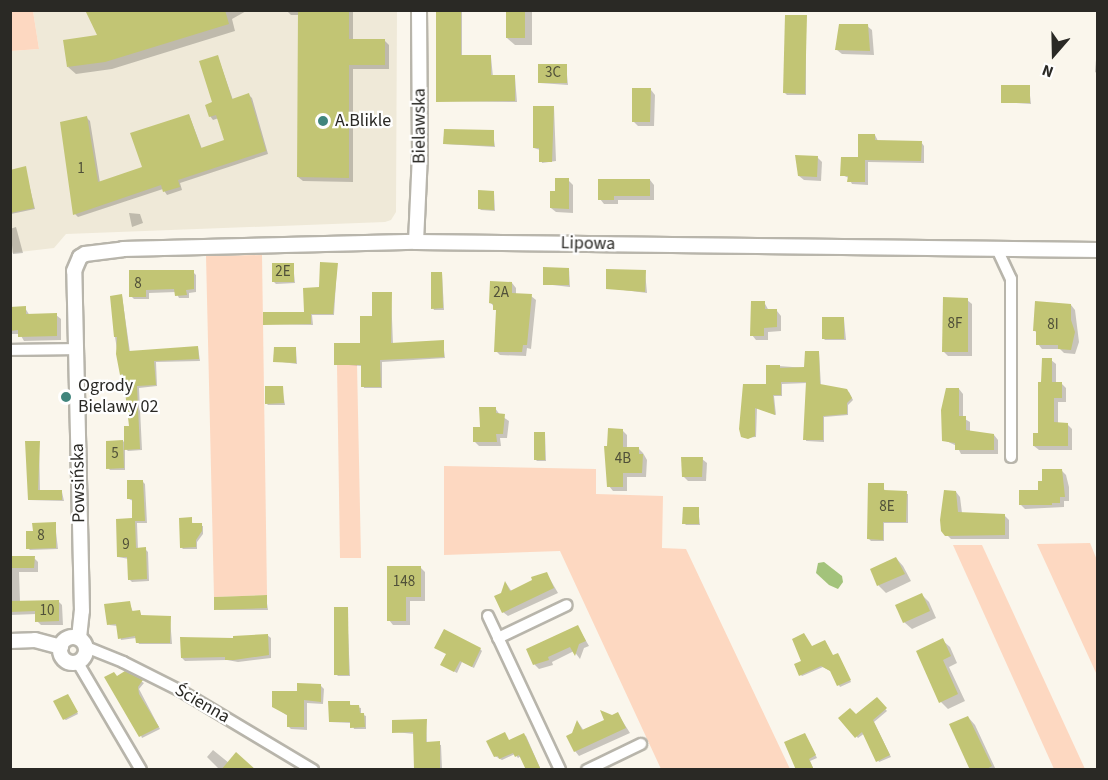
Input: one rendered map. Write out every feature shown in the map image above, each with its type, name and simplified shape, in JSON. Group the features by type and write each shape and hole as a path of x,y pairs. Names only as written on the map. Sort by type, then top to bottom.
{"street":[{"name":"Bielawska","path":"416,242 420,153 419,10"},
{"name":"Lipowa","path":"80,258 94,252 123,249 416,242 1098,250"},
{"path":"997,249 1011,279 1011,457"},
{"name":"Powsińska","path":"80,258 74,271 82,643"},
{"path":"10,350 76,349"},
{"path":"498,638 567,605"},
{"path":"488,616 560,770"},
{"path":"61,647 67,639 82,643 85,656 78,663"},
{"path":"10,640 35,640 61,647"},
{"name":"Ścienna","path":"82,643 181,691 313,770"},
{"path":"61,647 65,660 78,663 141,770"},
{"path":"587,770 641,744"}],"shaded area":[{"path":"11,10 33,11 39,49 11,51"},
{"path":"33,11 397,11 396,212 391,220 385,222 66,234 54,248 11,253 11,51 39,49"},
{"path":"262,255 267,595 214,597 206,256"},
{"path":"357,364 361,558 340,558 337,365"},
{"path":"444,466 596,469 596,494 663,496 662,548 686,549 790,769 661,769 560,551 444,555"},
{"path":"1090,543 1097,560 1097,675 1037,544"},
{"path":"953,545 982,545 1085,769 1054,769"},
{"path":"824,562 842,576 843,582 838,589 829,585 816,573 818,563"}],"building":[{"path":"85,10 225,10 229,24 105,62 67,67 63,40 97,35"},
{"name":"A.Blikle","path":"298,10 349,10 349,39 385,39 385,65 349,65 349,178 297,177"},
{"path":"436,10 461,10 461,55 491,55 491,75 515,75 515,101 436,102"},
{"path":"506,10 525,10 525,38 506,38"},
{"path":"785,15 807,15 805,94 783,93"},
{"path":"839,24 868,24 870,51 835,50"},
{"path":"218,55 232,99 249,93 266,151 178,180 180,187 163,192 161,185 73,215 60,122 87,116 98,182 142,167 130,133 189,114 201,148 224,140 216,115 209,117 205,105 212,102 199,61"},
{"path":"538,64 567,64 567,83 538,83"},
{"path":"1001,85 1030,85 1030,103 1001,103"},
{"path":"632,88 651,88 650,122 632,122"},
{"path":"533,106 554,106 552,162 539,162 539,148 533,148"},
{"path":"444,129 494,130 494,146 443,144"},
{"path":"858,134 875,134 875,140 922,141 921,161 865,160 865,182 847,182 848,176 840,176 841,157 858,157"},
{"path":"795,155 818,156 817,177 798,176"},
{"path":"26,166 34,208 10,213 10,170"},
{"path":"555,178 569,178 569,209 550,208 550,191 555,191"},
{"path":"598,179 650,179 650,196 614,196 614,200 598,200"},
{"path":"478,190 494,191 494,210 478,209"},
{"path":"320,262 338,263 333,314 311,314 311,324 263,325 263,312 304,312 303,288 319,287"},
{"path":"272,263 294,263 294,282 272,282"},
{"path":"543,267 569,268 569,285 543,285"},
{"path":"606,269 646,270 645,292 606,289"},
{"path":"129,270 194,270 194,289 186,290 187,295 175,296 174,289 146,290 146,297 129,297"},
{"path":"431,272 442,272 443,308 431,309"},
{"path":"490,281 512,282 512,293 532,294 527,345 523,345 522,352 494,352 496,310 493,310 493,304 489,303"},
{"path":"372,292 392,292 391,343 444,340 444,357 380,360 381,387 361,387 361,365 334,365 334,343 360,343 360,316 372,316"},
{"path":"122,294 129,351 198,346 199,359 154,361 156,385 137,386 140,449 124,450 124,426 129,426 123,374 120,375 116,354 117,337 114,337 110,296"},
{"path":"943,297 968,298 968,352 942,352"},
{"path":"751,301 765,301 765,309 777,309 777,327 764,328 764,336 750,336"},
{"path":"1035,301 1071,304 1071,320 1075,332 1071,350 1058,349 1058,345 1036,345 1036,331 1033,331"},
{"path":"26,306 26,314 57,313 57,336 18,337 18,330 10,331 10,307"},
{"path":"822,317 844,317 844,339 822,339"},
{"path":"274,347 296,347 296,363 273,362"},
{"path":"805,351 819,351 820,384 847,389 852,398 847,403 847,414 823,416 823,440 803,440 806,382 781,382 781,395 773,395 775,415 755,408 755,436 748,439 741,437 739,429 743,384 766,384 766,365 780,365 780,368 804,367"},
{"path":"1042,358 1052,358 1052,382 1062,382 1062,398 1054,398 1054,422 1068,423 1068,446 1033,446 1033,433 1038,433 1038,382 1041,382"},
{"path":"265,386 283,386 284,403 265,404"},
{"path":"946,388 959,388 959,416 966,416 966,430 994,434 994,450 955,450 955,443 942,441 941,410"},
{"path":"479,407 496,407 496,413 505,414 503,434 496,434 497,442 473,442 473,427 480,427"},
{"path":"608,428 623,429 623,447 639,447 639,454 643,454 642,473 623,473 623,487 607,487 604,446 607,446"},
{"path":"534,432 545,432 545,460 534,460"},
{"path":"123,440 124,468 106,469 106,441"},
{"path":"25,441 40,441 38,490 62,490 62,500 28,500"},
{"path":"681,457 703,457 702,477 682,477"},
{"path":"1042,469 1062,469 1065,497 1060,497 1060,503 1052,503 1052,505 1019,505 1019,490 1038,490 1038,481 1042,481"},
{"path":"127,480 143,480 145,521 135,521 136,548 146,547 147,579 128,580 127,557 117,557 116,519 132,518 132,499 127,499"},
{"path":"868,483 884,483 884,490 907,491 906,522 883,522 883,540 867,539"},
{"path":"944,490 956,491 958,512 1005,514 1005,535 945,536 941,531 940,520"},
{"path":"683,507 699,507 699,524 682,524"},
{"path":"192,517 192,523 202,523 202,531 196,540 196,547 180,548 179,518"},
{"path":"56,522 56,548 26,549 26,531 33,531 32,523"},
{"path":"10,556 35,556 34,568 10,568"},
{"path":"896,557 905,574 877,586 870,569"},
{"path":"387,566 421,566 421,597 406,597 406,621 387,621"},
{"path":"547,572 554,588 502,613 494,596 501,593 505,581 510,591 532,580 531,577"},
{"path":"922,593 930,611 903,623 895,605"},
{"path":"267,595 267,608 214,610 214,597"},
{"path":"59,600 59,621 35,622 35,611 10,612 10,601"},
{"path":"130,601 132,611 140,610 141,615 171,616 170,643 136,643 135,636 118,639 116,624 107,625 104,604"},
{"path":"334,607 348,607 349,675 334,675"},
{"path":"578,625 586,641 579,644 575,656 570,647 548,657 549,660 533,665 526,649"},
{"path":"444,629 481,648 472,667 460,661 454,672 440,665 446,654 434,648"},
{"path":"804,633 812,646 825,640 833,655 838,653 851,680 837,686 830,671 821,666 799,676 794,664 801,661 792,639"},
{"path":"268,634 269,655 234,660 225,660 225,657 181,658 180,637 233,638 233,636"},
{"path":"943,638 951,656 943,660 958,694 939,703 916,651"},
{"path":"125,671 143,680 138,687 139,694 159,727 139,737 104,677 114,672 117,676"},
{"path":"297,683 321,684 321,702 304,700 304,727 287,727 287,715 272,707 272,691 297,691"},
{"path":"68,694 78,712 63,720 53,701"},
{"path":"877,697 887,708 873,720 890,755 876,762 862,732 855,738 838,718 850,708 856,714"},
{"path":"328,701 350,701 350,705 359,705 360,713 364,713 365,727 350,728 350,722 329,722"},
{"path":"600,710 612,715 618,712 626,728 574,752 566,736 572,733 577,720 582,730 604,720"},
{"path":"968,716 992,766 985,770 970,770 949,724"},
{"path":"427,719 426,742 440,741 440,770 414,769 413,732 392,733 392,720"},
{"path":"505,732 509,740 524,733 541,770 526,770 519,755 515,757 513,753 499,759 498,756 494,757 486,741"},
{"path":"805,733 816,755 809,759 814,770 796,770 784,742"},
{"path":"236,752 256,770 221,770"}],"place":[{"name":"A.Blikle","path":"323,121"},
{"name":"Ogrody Bielawy 02","path":"66,397"}]}
